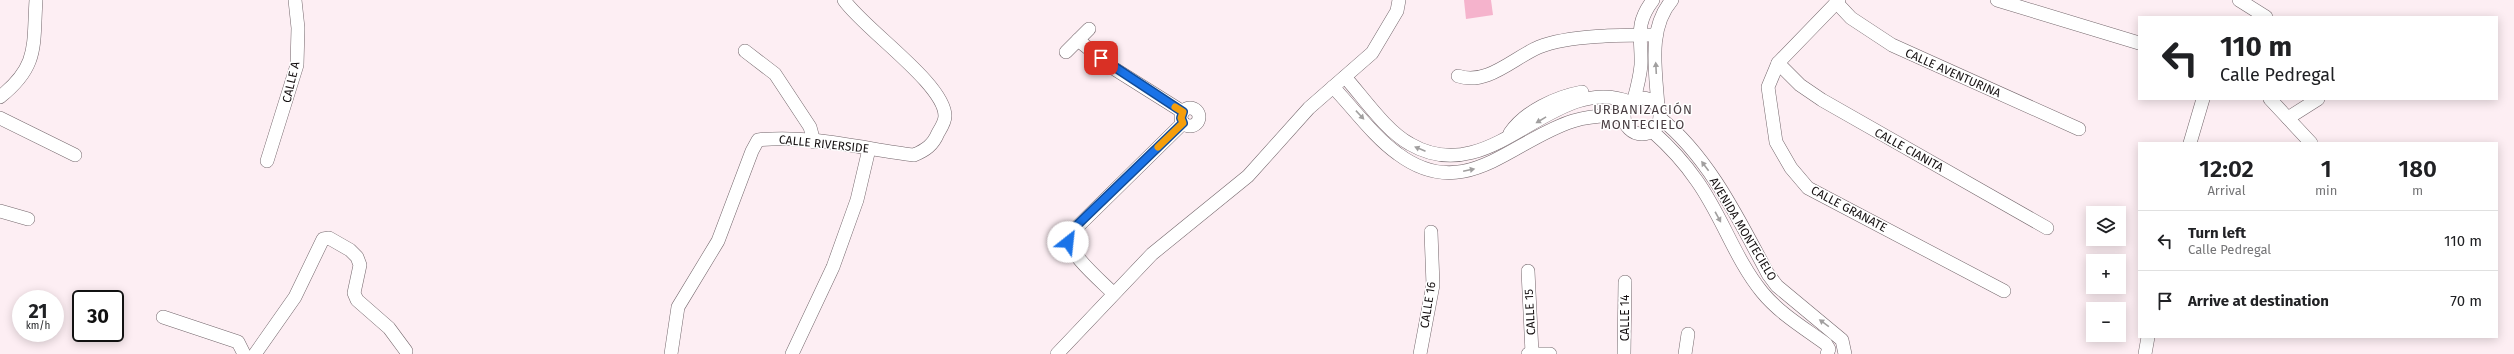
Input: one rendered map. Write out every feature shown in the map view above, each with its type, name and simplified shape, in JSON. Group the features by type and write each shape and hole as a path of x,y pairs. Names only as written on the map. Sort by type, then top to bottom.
{"street":[{"path":"0,97 18,83 27,69 33,49 36,0"},
{"name":"CALLE A","path":"268,161 297,65 298,28 295,0"},
{"name":"CALLE RIVERSIDE","path":"671,354 678,307 718,241 752,151 758,140 775,138 914,155 926,150 935,140 945,116 935,92 844,0"},
{"path":"1058,354 1113,293 1152,254 1248,176 1310,108 1372,53 1397,11 1399,0"},
{"path":"1624,117 1632,101 1641,65 1639,35 1640,25 1646,10 1653,0"},
{"path":"1624,117 1632,131 1642,134 1652,131 1659,112 1655,35 1660,15 1672,0"},
{"path":"1997,0 2138,43"},
{"path":"2239,0 2264,16"},
{"name":"CALLE GRANATE","path":"1837,1 1778,63 1768,86 1770,113 1776,142 1791,168 1808,188 2004,291"},
{"name":"CALLE AVENTURINA","path":"1837,1 1851,18 1892,45 2079,129"},
{"path":"1066,52 1089,29"},
{"path":"1458,76 1473,79 1485,76 1539,47 1551,44 1601,37 1655,35"},
{"path":"1078,40 1113,68 1183,118 1068,236 1068,242 1072,251 1113,293"},
{"path":"745,51 775,74 810,127 814,142"},
{"name":"CALLE CIANITA","path":"1778,63 1800,85 1822,100 2047,228"},
{"path":"1345,77 1400,137 1419,149 1440,155 1457,156 1480,151 1576,102 1616,97 1632,101 1645,98 1659,112"},
{"path":"1333,87 1388,146 1399,155 1429,170 1444,172 1456,172 1485,166 1572,121 1606,115 1624,117"},
{"path":"2190,142 2203,100"},
{"path":"2271,100 2310,142"},
{"path":"2288,118 2316,100"},
{"name":"AVENIDA MONTECIELO","path":"1659,112 1680,133 1710,173 1768,274 1777,286 1842,340 1845,354"},
{"path":"0,118 75,155"},
{"name":"AVENIDA MONTECIELO","path":"1652,131 1677,155 1698,182 1748,271 1762,291 1773,303 1826,344 1829,349 1827,354"},
{"path":"792,354 833,267 857,200 869,149"},
{"path":"0,211 28,219"},
{"name":"CALLE 16","path":"1420,354 1433,285 1430,232"},
{"path":"255,354 296,297 323,240 329,238 350,250 357,257 360,265 354,293 357,300 389,328 406,351"},
{"name":"CALLE 15","path":"1528,271 1530,354"},
{"name":"CALLE 14","path":"1624,354 1625,282"},
{"path":"163,318 238,342 244,354"},
{"path":"1685,354 1688,334"},
{"path":"2145,354 2148,338"},
{"path":"1530,354 1550,354"}],"shaded area":[{"path":"1464,0 1491,0 1493,15 1466,19"}],"slow traffic":[{"path":"1158,147 1183,123 1181,118 1183,112 1175,107"}],"district":[{"name":"URBANIZACIÓN MONTECIELO","path":"1643,116"}],"route":[{"path":"1068,242 1068,236 1072,230 1183,123 1181,118 1183,112 1113,68 1101,58"}]}
